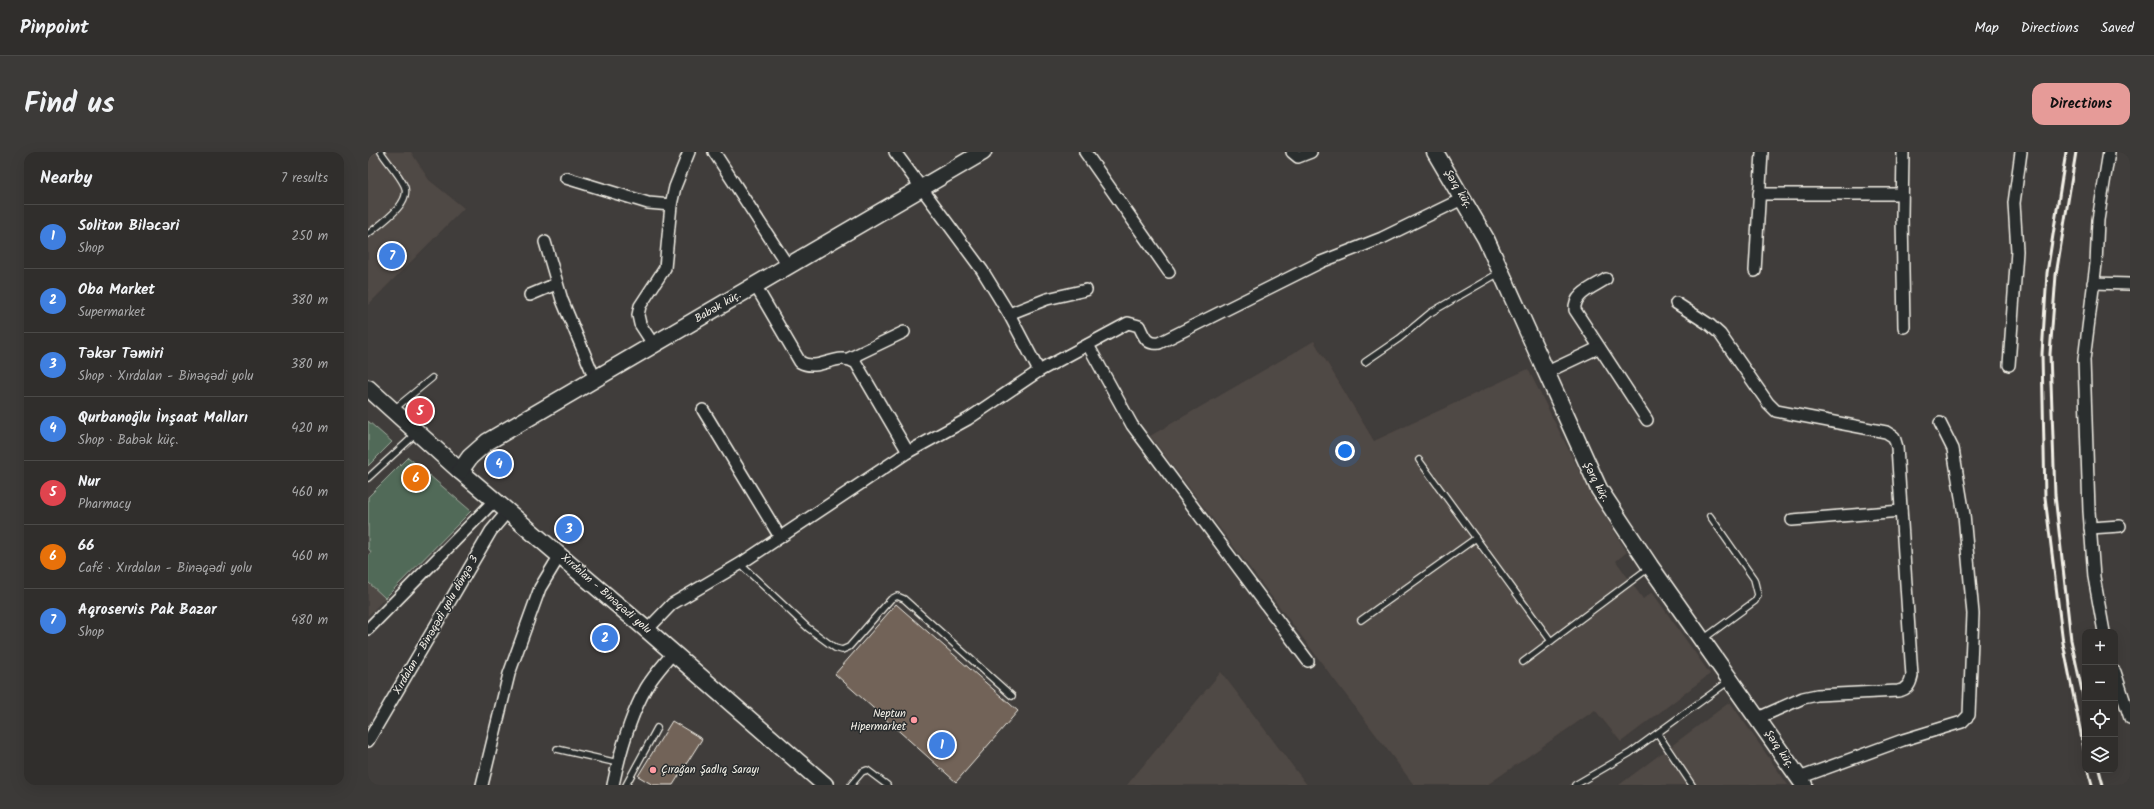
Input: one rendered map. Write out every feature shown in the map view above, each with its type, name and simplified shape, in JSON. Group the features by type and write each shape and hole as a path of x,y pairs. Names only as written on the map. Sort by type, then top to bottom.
{"main road":[{"name":"Babək küç.","path":"460,471 470,457 487,442 983,152"},
{"name":"Şərq küç.","path":"1436,152 1486,238 1545,373 1599,489 1650,566 1758,718 1801,782"},
{"name":"Xırdalan - Binəqədi yolu","path":"368,388 460,471 560,555 825,785"}],"street":[{"path":"653,344 640,324 638,315 640,306 664,268 671,205 675,187 689,152"},
{"path":"714,152 788,266"},
{"path":"895,152 982,270 1009,314 1039,371"},
{"path":"1085,152 1169,272"},
{"path":"1292,152 1298,157 1311,152"},
{"path":"1755,272 1762,152"},
{"path":"1903,152 1902,194 1904,327"},
{"path":"2009,365 2017,251 2014,204 2022,152"},
{"path":"2103,629 2094,577 2090,528 2084,360 2102,189 2110,152"},
{"path":"566,178 648,203 671,205"},
{"path":"1759,194 1902,194"},
{"path":"647,630 672,604 740,564 908,452 968,419 1039,371 1128,323 1138,326 1147,342 1152,344 1159,343 1321,262 1382,238 1464,198"},
{"path":"546,242 556,284 595,378"},
{"path":"1606,279 1577,297 1574,303 1574,310 1647,420"},
{"path":"2093,283 2130,284"},
{"path":"530,295 556,284"},
{"path":"755,285 800,362 814,366 841,358 850,358 904,332"},
{"path":"1009,314 1047,299 1086,290"},
{"path":"1676,303 1710,325 1720,334 1768,403 1776,411 1886,432 1894,437 1897,447 1912,676 1910,685 1905,690 1898,691 1817,695 1802,698 1758,718"},
{"path":"1088,345 1132,425 1308,661"},
{"path":"1545,373 1598,348"},
{"path":"850,358 856,363 908,452"},
{"path":"703,410 780,537"},
{"path":"1801,782 1903,740 1962,722 1969,715 1973,614 1964,515 1953,449 1940,423"},
{"path":"368,629 495,500"},
{"name":"Xırdalan - Binəqədi yolu döngə 3","path":"368,741 491,531 508,511"},
{"path":"1792,520 1901,511"},
{"path":"2090,528 2120,526"},
{"path":"482,785 508,674 540,588 560,555"},
{"path":"614,782 618,763 638,705 647,687 673,653"},
{"path":"2118,681 2130,718"}],"lane":[{"path":"368,234 401,205 405,196 405,186 381,152"},
{"path":"1365,362 1400,338 1430,313 1501,272"},
{"path":"393,411 432,378"},
{"path":"368,478 417,433"},
{"path":"1419,460 1551,641"},
{"path":"1702,640 1755,601 1758,595 1754,579 1710,516"},
{"path":"1361,620 1476,538"},
{"path":"740,564 808,628 835,648 842,650 849,647 891,599 897,596 904,599 1012,696"},
{"path":"1523,662 1650,566"},
{"path":"1575,785 1610,765 1658,734 1730,680"},
{"path":"614,782 626,785 657,728"},
{"path":"1658,734 1692,785"},
{"path":"557,749 618,763"},
{"path":"851,785 862,772 867,770 887,785"}],"shaded area":[{"path":"368,152 411,152 429,180 464,208 368,305"},
{"path":"1314,341 1374,441 1528,369 1589,490 1627,552 1616,561 1643,599 1652,592 1710,674 1621,742 1595,710 1487,785 1414,785 1150,436"},
{"path":"368,582 385,598 368,616"},
{"path":"1221,672 1307,785 1127,785"},
{"path":"1730,702 1788,785 1619,785"}],"green space":[{"path":"368,421 392,442 368,466"},
{"path":"408,457 471,511 385,598 368,582 368,556 371,552 368,548 368,497"}],"building":[{"path":"896,604 1018,711 956,782 835,674"},
{"path":"672,721 702,739 673,785 653,785 638,776"}],"railway":[{"path":"2066,152 2047,273 2042,354 2045,497 2063,643 2082,739"},
{"path":"2076,152 2056,275 2050,354 2055,495 2071,640 2084,701"},
{"path":"2089,773 2092,785"},
{"path":"2100,773 2103,785"}],"place":[{"name":"Aqroservis Pak Bazar","path":"392,256"},
{"name":"Nur","path":"420,411"},
{"name":"Qurbanoğlu İnşaat Malları","path":"499,464"},
{"name":"66","path":"416,478"},
{"name":"Təkər Təmiri","path":"569,529"},
{"name":"Oba Market","path":"605,638"},
{"name":"Neptun Hipermarket","path":"914,720"},
{"name":"Soliton Biləcəri","path":"942,745"},
{"name":"Çırağan Şadlıq Sarayı","path":"653,770"}]}
